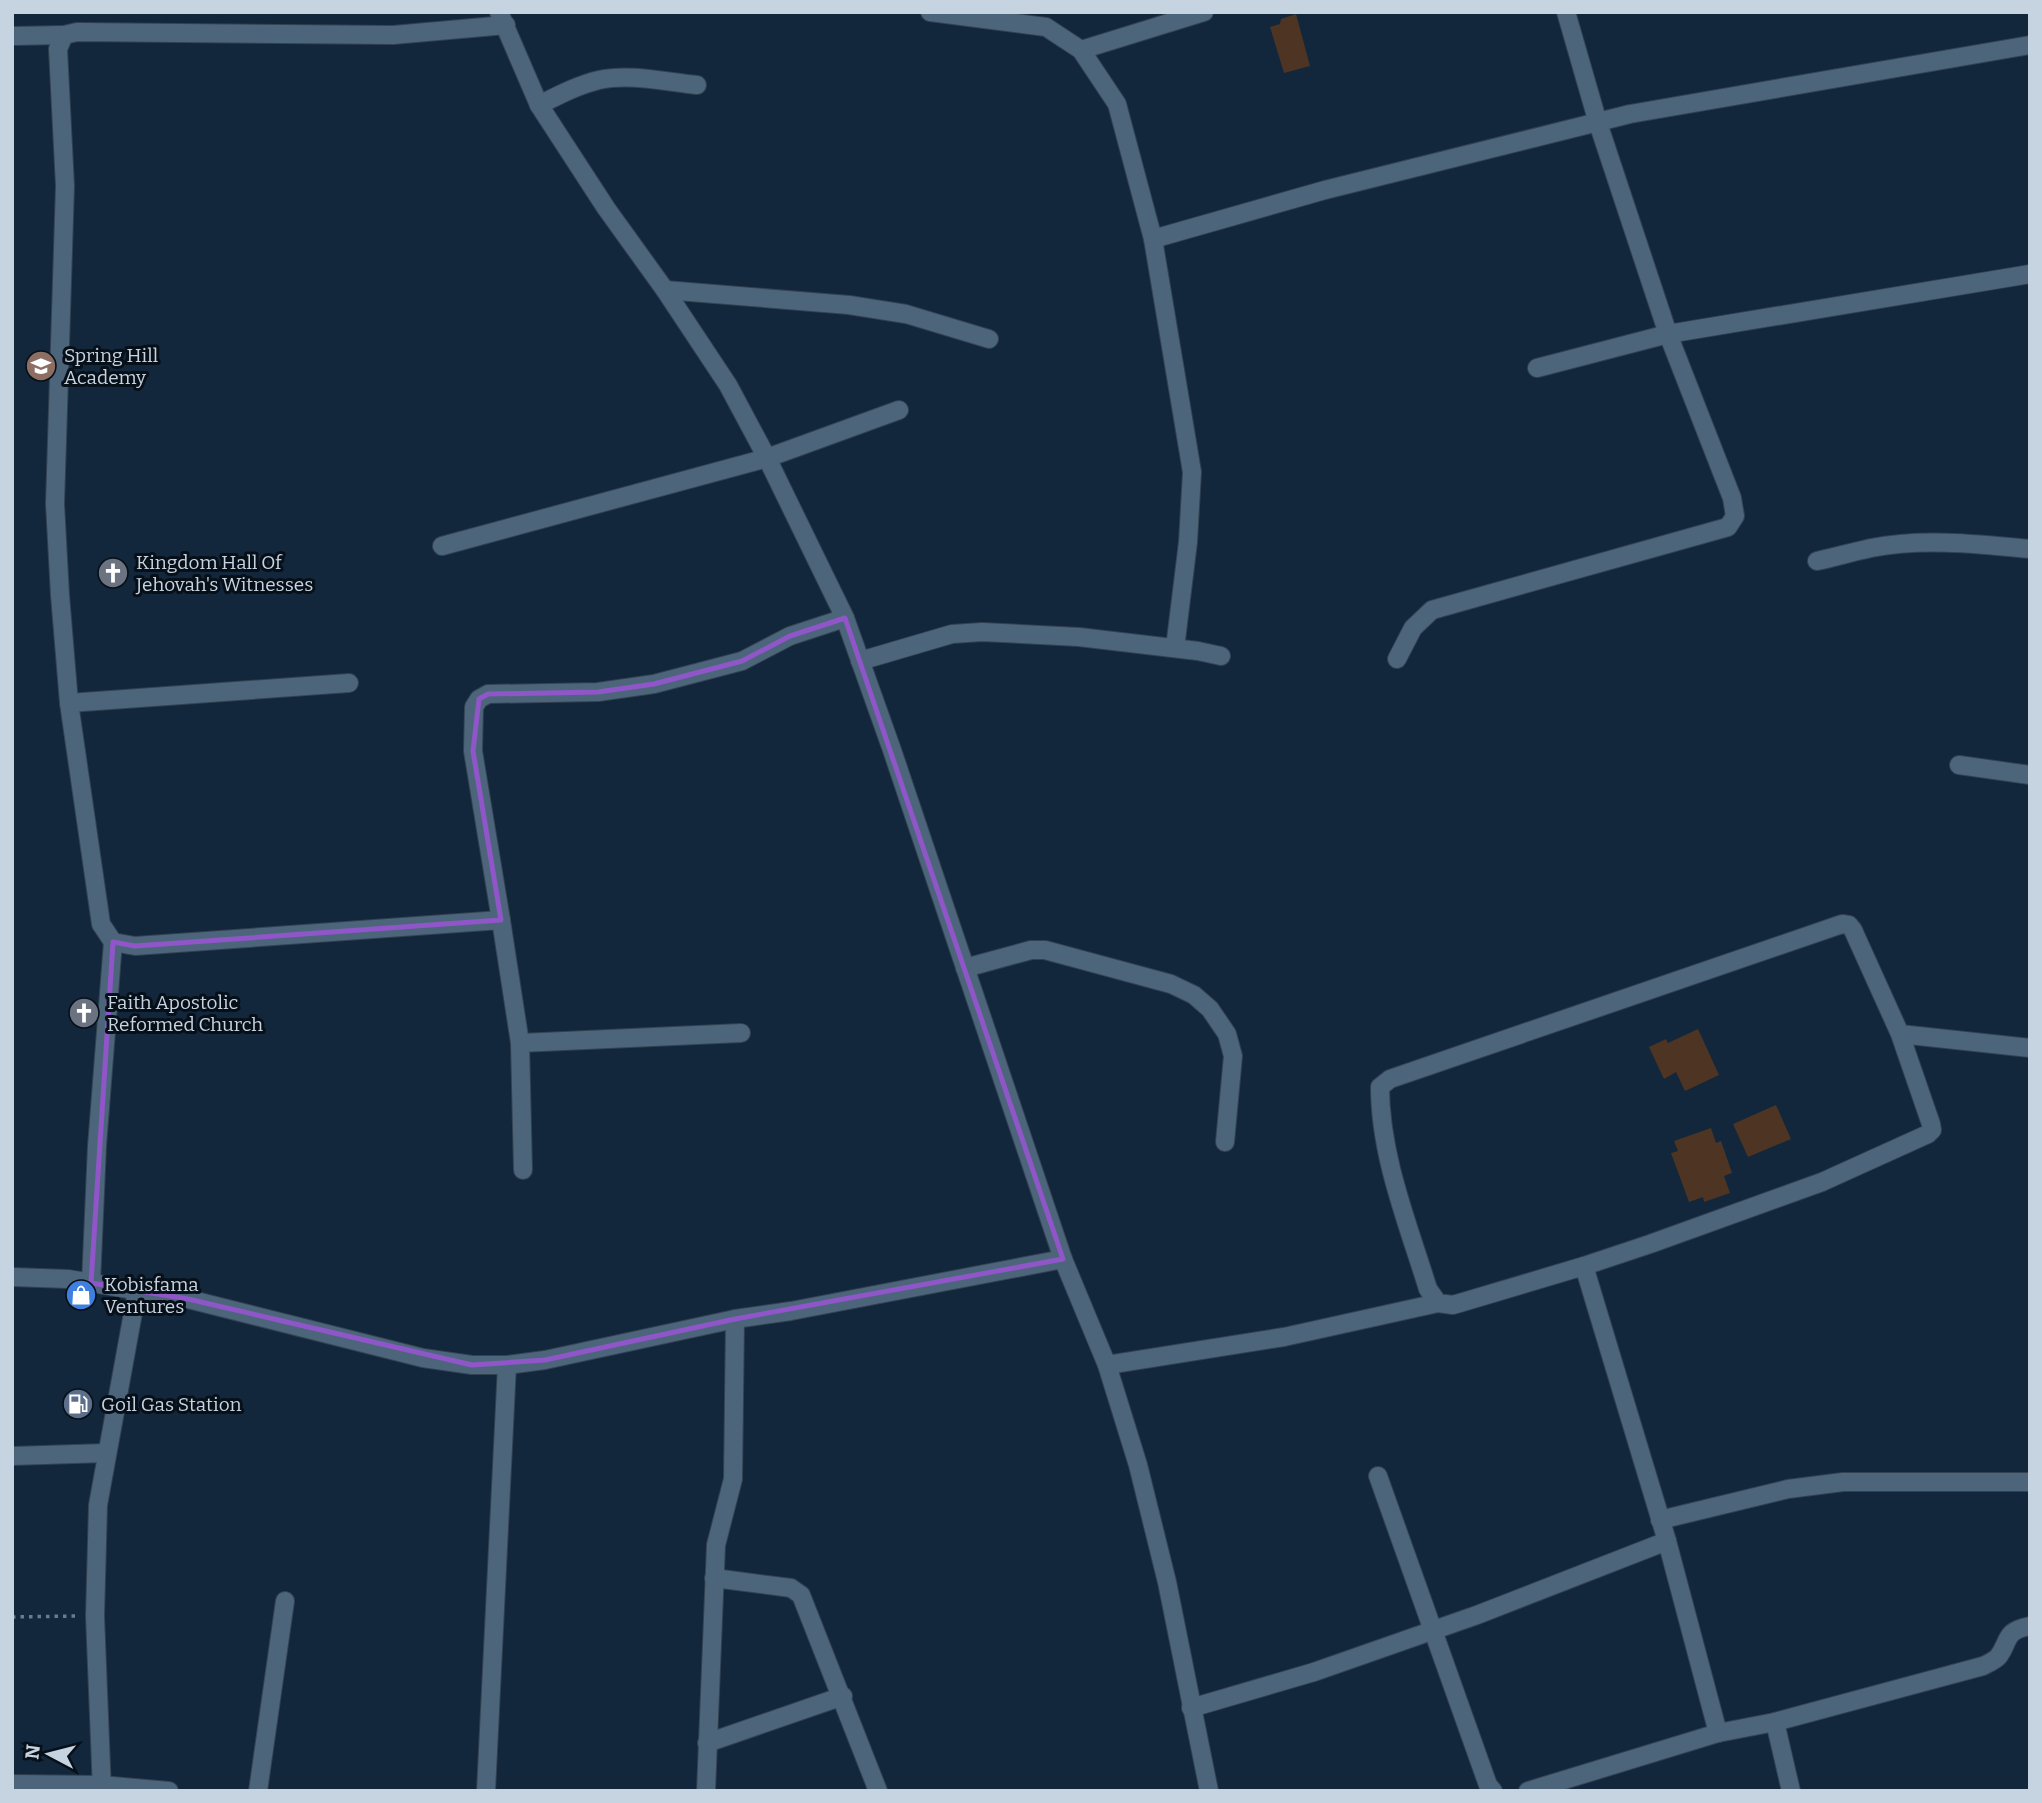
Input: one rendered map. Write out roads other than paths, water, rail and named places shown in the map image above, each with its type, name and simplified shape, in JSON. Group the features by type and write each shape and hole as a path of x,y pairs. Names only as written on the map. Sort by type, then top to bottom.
{"street":[{"path":"930,12 1046,20 1081,50 1117,104 1153,239 1192,472 1188,542 1175,648"},
{"path":"1081,50 1204,12"},
{"path":"1397,659 1413,628 1432,610 1728,527 1735,516 1732,498 1668,334 1598,123 1566,12"},
{"path":"12,36 64,35 78,32 393,35 503,19 539,105 727,385 767,458 845,618 1063,1259 1107,1365 1138,1465 1167,1582 1209,1791"},
{"path":"64,35 58,49 65,186 55,504 69,703 101,924 113,942 97,1146 91,1283"},
{"path":"1153,239 1325,190 1630,114 2030,45"},
{"path":"539,105 571,88 602,79 639,79 697,85"},
{"path":"1537,368 1668,334 2030,274"},
{"path":"665,290 849,305 906,314 989,339"},
{"path":"442,546 767,458 899,410"},
{"path":"1817,561 1873,548 1913,544 1973,544 2030,549"},
{"path":"523,1171 520,1043 473,751 474,707 479,699 488,694 598,692 654,684 742,661 790,636 845,618"},
{"path":"860,661 952,634 972,633 1079,637 1222,656"},
{"path":"69,703 349,683"},
{"path":"1959,765 2030,775"},
{"path":"113,942 135,946 501,920"},
{"path":"1107,1365 1284,1338 1438,1303 1453,1305 1584,1266 1822,1182 1928,1134 1932,1130 1931,1124 1900,1034 1849,925 1842,924 1634,998 1390,1079 1380,1087 1393,1177 1428,1289 1438,1303"},
{"path":"965,968 1031,950 1045,950 1171,984 1194,995 1210,1009 1227,1034 1233,1056 1225,1142"},
{"path":"520,1043 741,1033"},
{"path":"1900,1034 2030,1048"},
{"path":"12,1277 68,1279 188,1299 423,1358 472,1365 507,1365 545,1360 735,1319 791,1311 1063,1259"},
{"path":"1584,1266 1667,1541 1718,1733"},
{"path":"101,1788 95,1616 98,1505 137,1291"},
{"path":"706,1791 714,1578 720,1524 733,1479 735,1319"},
{"path":"486,1791 507,1365"},
{"path":"12,1457 106,1453"},
{"path":"1378,1476 1488,1785 1493,1791"},
{"path":"1660,1520 1787,1489 1843,1482 2030,1482"},
{"path":"1191,1708 1314,1672 1435,1630 1667,1541"},
{"path":"714,1578 791,1588 801,1595 843,1696 878,1791"},
{"path":"258,1791 285,1601"},
{"path":"1528,1791 1718,1733 1775,1722 1983,1667 1998,1657 2005,1640 2019,1628 2030,1626"},
{"path":"706,1743 843,1696"},
{"path":"1775,1722 1791,1791"},
{"path":"12,1784 169,1791"}],"place":[{"name":"Spring Hill Academy","path":"41,366"},
{"name":"Kingdom Hall Of Jehovah's Witnesses","path":"113,573"},
{"name":"Faith Apostolic Reformed Church","path":"84,1013"},
{"name":"Kobisfama Ventures","path":"81,1295"},
{"name":"Goil Gas Station","path":"78,1404"}]}
